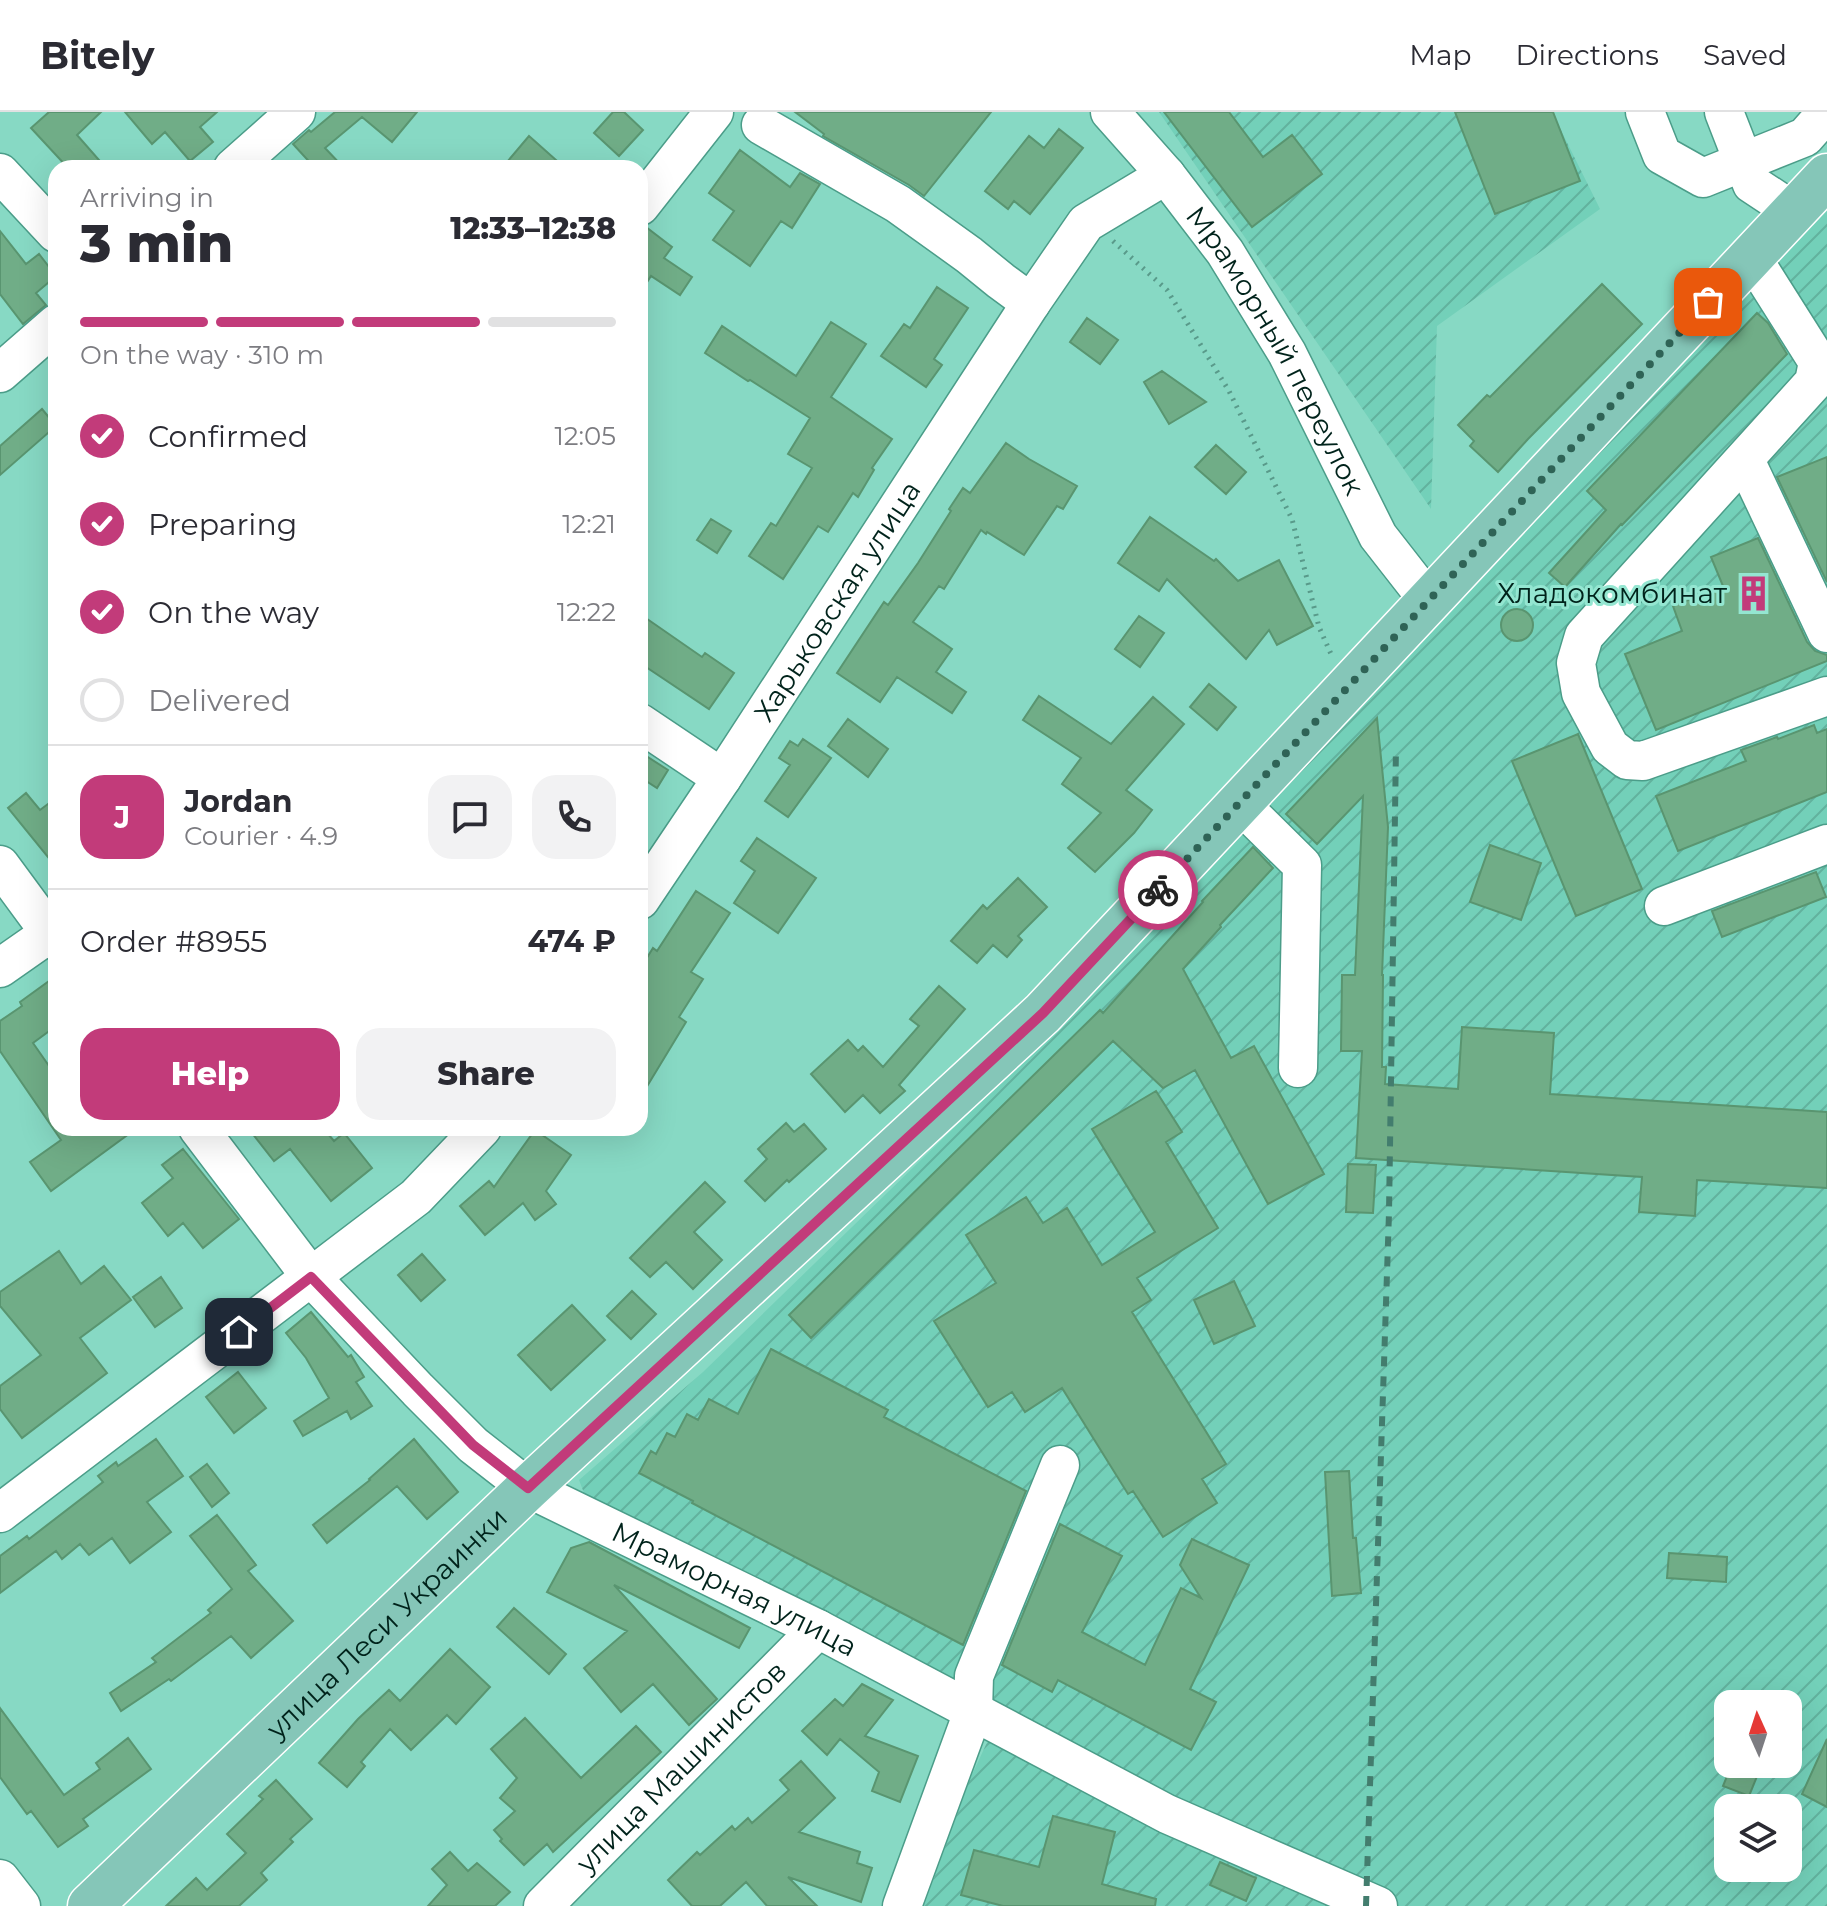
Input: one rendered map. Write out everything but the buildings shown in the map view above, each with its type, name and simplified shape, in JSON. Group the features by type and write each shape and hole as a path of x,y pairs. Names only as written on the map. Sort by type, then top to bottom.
{"main road":[{"name":"улица Леси Украинки","path":"90,1906 528,1488 1043,1013 1827,176"}],"street":[{"path":"242,160 296,112"},
{"path":"648,196 714,112"},
{"name":"Мраморный переулок","path":"1110,112 1166,175 1225,252 1287,353 1378,536 1428,600"},
{"path":"1645,112 1662,155 1703,178 1744,162 1809,121"},
{"path":"1724,112 1752,184 1793,211"},
{"path":"761,125 898,204 1031,303"},
{"path":"0,173 48,224"},
{"path":"1086,223 1166,175"},
{"name":"Харьковская улица","path":"648,888 1086,223"},
{"path":"1751,256 1822,362 1814,382 1584,636 1576,663 1581,693 1610,747 1627,760 1643,761 1827,696"},
{"path":"0,373 48,331"},
{"path":"1745,460 1827,633"},
{"path":"648,728 722,778"},
{"path":"1239,803 1302,865 1298,1068"},
{"path":"1664,906 1827,844"},
{"path":"0,865 48,925"},
{"path":"0,968 48,937"},
{"name":"Мраморная улица","path":"204,1136 311,1277 473,1445 528,1488 818,1629 1167,1814 1378,1906"},
{"path":"0,1513 416,1197 474,1136"},
{"path":"902,1906 973,1712 974,1676 1060,1465"},
{"name":"улица Машинистов","path":"543,1906 818,1629"},
{"path":"0,1879 21,1906"}],"path":[{"path":"1086,223 1110,239 1167,290 1229,391 1292,519 1319,627 1347,687"}],"shaded area":[{"path":"1159,112 1552,112 1600,209 1437,326 1431,509"},
{"path":"1827,206 1827,1906 924,1906 970,1779 1003,1708 584,1493 579,1480 703,1372 1039,1045"}],"railway":[{"path":"1366,1906 1389,1213 1396,747"}],"way so far":[{"path":"1158,890 1708,302"}],"place":[{"name":"Хладокомбинат","path":"1753,593"}],"route":[{"path":"239,1332 311,1277 473,1445 528,1488 1043,1013 1158,890"}]}
